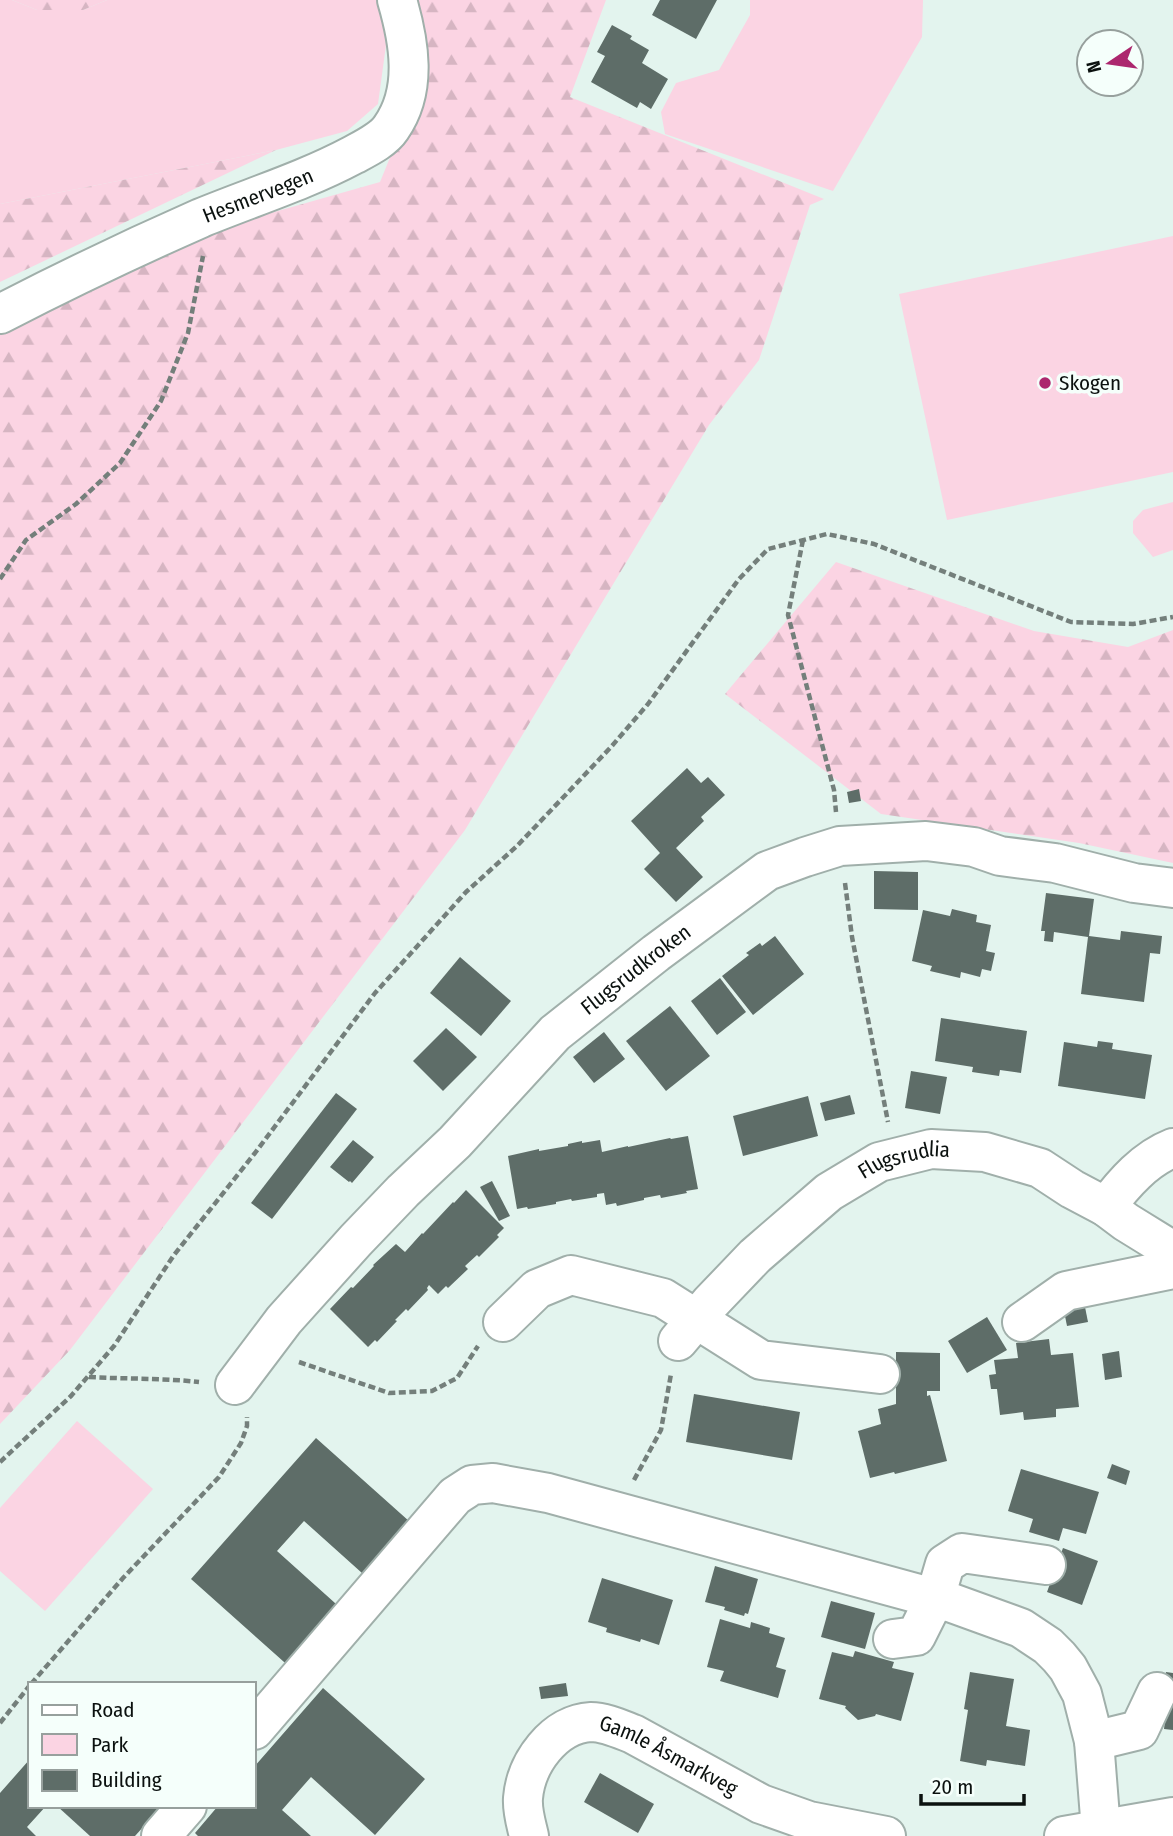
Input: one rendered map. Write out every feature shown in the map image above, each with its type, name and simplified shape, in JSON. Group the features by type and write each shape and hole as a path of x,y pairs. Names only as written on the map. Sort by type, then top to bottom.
{"street":[{"name":"Hesmervegen","path":"0,314 110,258 205,217 298,182 370,146 390,130 401,113 409,74 408,48 397,0"},
{"name":"Flugsrudkroken","path":"235,1385 284,1320 356,1240 455,1142 555,1033 656,953 767,871 840,846 926,841 974,847 1000,856 1055,863 1134,883 1173,888"},
{"path":"1106,1207 1129,1178 1162,1152 1173,1147"},
{"name":"Flugsrudlia","path":"687,1330 755,1256 829,1192 879,1162 931,1149 985,1152 1040,1168 1173,1251"},
{"path":"1022,1322 1066,1291 1173,1269"},
{"path":"503,1322 537,1289 572,1275 663,1298 687,1330 761,1360 880,1374"},
{"path":"256,1728 455,1496 472,1485 494,1483 548,1493 935,1598 1021,1628 1048,1646 1068,1668 1082,1694 1094,1741 1101,1830"},
{"path":"893,1639 916,1636 935,1598 945,1564 962,1553 1046,1564"},
{"path":"1094,1741 1139,1730 1157,1692"},
{"name":"Gamle Åsmarkveg","path":"529,1836 523,1813 523,1795 536,1760 557,1733 573,1725 593,1722 614,1726 633,1734 761,1804 809,1821 886,1836"},
{"path":"161,1836 185,1808"},
{"path":"1064,1836 1173,1817"}],"path":[{"path":"0,579 26,540 76,504 120,463 161,401 188,333 203,262 205,217"},
{"path":"0,1462 71,1396 114,1346 174,1255 255,1153 375,993 466,892 517,846 611,747 648,705 738,579 768,549 827,534 874,544 1071,622 1133,624 1173,617"},
{"path":"261,1350 389,1392 432,1391 457,1378 489,1329 503,1322"},
{"path":"617,1512 661,1430 687,1330"},
{"path":"32,1682 123,1578 219,1477 241,1443 247,1426 246,1404 235,1385 169,1379 88,1377"},
{"path":"0,1723 28,1687"}],"green space":[{"path":"0,0 12,0 37,10 83,10 107,0 381,0 386,45 378,104 347,131 276,150 0,204"},
{"path":"12,0 107,0 83,10 37,10"},
{"path":"415,0 606,0 570,97 824,199 810,205 759,360 709,425 465,830 70,1350 0,1424 0,332 182,238 380,182 426,69"},
{"path":"750,0 923,0 922,37 833,191 665,134 661,112 676,83 719,70 750,15"},
{"path":"276,150 0,282 0,204"},
{"name":"Skogen","path":"1173,236 1173,472 947,520 899,294"},
{"path":"1173,502 1173,550 1153,557 1133,533 1133,521 1143,510"},
{"path":"836,562 1034,631 1128,647 1173,630 1173,863 1079,843 881,814 725,694"},
{"path":"77,1421 153,1489 45,1611 0,1571 0,1508"}],"building":[{"path":"660,0 717,0 696,39 652,15"},
{"path":"612,25 649,50 642,63 668,79 651,109 640,102 637,108 591,82 605,56 597,52"},
{"path":"687,768 701,783 708,777 725,795 701,817 704,821 676,848 703,877 676,902 644,869 660,853 631,821"},
{"path":"859,789 861,801 849,803 847,792"},
{"path":"874,871 918,872 918,910 874,909"},
{"path":"1046,893 1094,899 1089,936 1120,940 1121,931 1162,936 1160,954 1150,953 1144,1002 1081,994 1088,937 1054,932 1053,942 1044,941 1045,931 1041,931"},
{"path":"952,909 977,915 976,922 991,925 986,951 995,953 991,971 982,969 980,977 961,972 960,978 930,971 932,966 912,961 923,910 950,916"},
{"path":"775,936 804,974 753,1015 722,976 749,955 746,953"},
{"path":"460,957 511,1001 481,1036 430,993"},
{"path":"720,978 746,1012 717,1035 691,1001"},
{"path":"670,1006 710,1056 666,1091 626,1041"},
{"path":"941,1018 1027,1031 1021,1073 1000,1070 999,1076 972,1072 973,1067 935,1061"},
{"path":"446,1028 477,1057 443,1091 413,1061"},
{"path":"604,1032 625,1059 594,1083 573,1057"},
{"path":"1098,1041 1113,1043 1112,1049 1152,1055 1145,1099 1058,1086 1064,1042 1097,1047"},
{"path":"911,1071 947,1077 940,1114 905,1108"},
{"path":"336,1093 357,1109 272,1219 251,1203"},
{"path":"850,1095 855,1114 825,1121 820,1103"},
{"path":"808,1096 818,1136 743,1156 733,1116"},
{"path":"688,1136 698,1189 661,1198 660,1195 644,1198 617,1206 616,1203 606,1205 604,1193 597,1194 597,1197 517,1209 508,1156 568,1146 582,1141 600,1140 602,1152"},
{"path":"353,1140 374,1157 352,1183 330,1167"},
{"path":"492,1181 510,1216 499,1221 480,1187"},
{"path":"466,1190 504,1228 497,1235 499,1237 479,1257 477,1255 465,1266 468,1269 448,1288 446,1286 438,1294 429,1285 428,1290 408,1311 406,1309 377,1342 375,1340 368,1347 330,1309 396,1244 405,1252"},
{"path":"1085,1307 1088,1322 1067,1326 1064,1311"},
{"path":"987,1317 1007,1350 967,1373 948,1341"},
{"path":"1049,1339 1051,1355 1073,1353 1079,1407 1056,1409 1056,1417 1024,1420 1023,1412 1000,1415 997,1389 991,1389 989,1375 996,1374 994,1360 1018,1358 1016,1343"},
{"path":"1119,1351 1122,1377 1105,1380 1102,1354"},
{"path":"896,1352 940,1353 940,1391 927,1391 927,1396 930,1395 947,1461 870,1478 858,1431 881,1424 878,1409 896,1404"},
{"path":"694,1394 800,1412 792,1460 686,1442"},
{"path":"316,1438 419,1530 372,1582 304,1521 277,1551 345,1612 293,1670 191,1579"},
{"path":"1112,1464 1130,1471 1126,1485 1107,1478"},
{"path":"1021,1469 1099,1492 1086,1534 1063,1528 1059,1541 1029,1532 1033,1519 1008,1511"},
{"path":"1063,1548 1098,1561 1082,1605 1047,1592"},
{"path":"715,1566 758,1579 748,1614 745,1613 744,1616 705,1602"},
{"path":"602,1578 673,1600 659,1645 606,1632 607,1628 588,1622"},
{"path":"831,1601 875,1613 865,1649 821,1637"},
{"path":"720,1619 750,1628 751,1622 770,1628 769,1633 785,1638 776,1667 786,1670 778,1698 720,1681 724,1671 707,1667"},
{"path":"855,1651 894,1662 892,1668 914,1673 901,1721 876,1714 858,1720 846,1706 819,1699 832,1652 853,1657"},
{"path":"970,1672 1014,1679 1006,1726 1030,1730 1025,1766 987,1760 986,1766 960,1761 968,1710 964,1709"},
{"path":"1166,1672 1173,1673 1173,1730 1164,1729 1169,1688 1164,1687"},
{"path":"566,1683 568,1696 541,1699 539,1687"},
{"path":"323,1688 425,1779 375,1835 311,1777 282,1810 311,1836 198,1836 195,1833 216,1808 256,1808 256,1765"},
{"path":"28,1761 28,1808 44,1808 27,1827 36,1836 0,1836 0,1793"},
{"path":"600,1773 654,1804 638,1833 584,1802"},
{"path":"59,1808 160,1808 135,1836 90,1836"}],"place":[{"name":"Skogen","path":"1045,383"}]}
